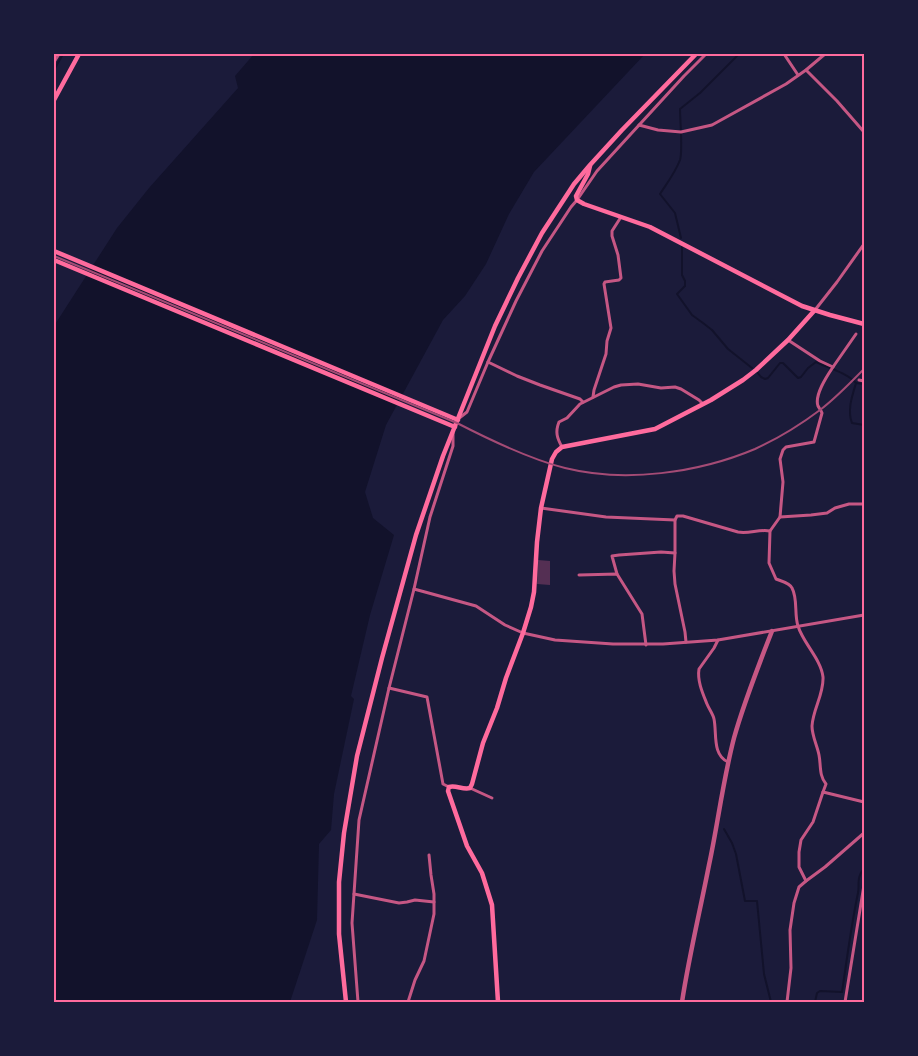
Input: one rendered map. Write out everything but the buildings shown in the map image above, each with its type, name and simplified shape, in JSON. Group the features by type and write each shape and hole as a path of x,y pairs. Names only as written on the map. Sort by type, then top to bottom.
{"main road":[{"path":"54,100 79,54"},
{"path":"346,1002 339,934 339,882 344,833 357,756 416,535 443,456 453,433 453,426 495,326 518,278 542,233 574,184 590,164 696,54"},
{"path":"590,164 588,174 576,196 577,200 650,227 802,306 864,324"},
{"path":"54,251 457,419"},
{"path":"54,260 453,426"},
{"path":"498,1002 492,905 482,873 467,846 448,791 449,787 470,788 472,784 484,742 523,633 534,592 541,508 552,459 562,447 654,429 704,404 744,380 788,340 814,310"}],"street":[{"path":"54,62 59,54"},
{"path":"457,419 467,412 516,302 542,251 571,207 597,171 706,54"},
{"path":"784,54 798,75"},
{"path":"639,125 658,130 681,132 712,125 786,84 825,54"},
{"path":"806,70 864,132"},
{"path":"593,397 605,359 611,328 604,284 605,282 621,278 618,255 612,236 612,231 621,217"},
{"path":"814,310 864,244"},
{"path":"806,881 799,867 801,840 813,822 826,784 820,768 812,727 823,678 821,668 798,626 792,588 790,585 776,579 769,563 770,531 780,517 783,482 780,455 786,447 814,442 822,413 817,399 821,388 832,368 856,334"},
{"path":"788,340 832,368"},
{"path":"488,362 540,385 580,399 583,402"},
{"path":"859,380 864,381"},
{"path":"562,447 556,433 560,422 567,418 583,402 614,387 638,384 661,388 675,387 704,404"},
{"path":"358,1002 352,923 358,820 430,517 453,446 453,433"},
{"path":"780,517 827,513 834,508 849,504 864,504"},
{"path":"541,508 606,517 675,520"},
{"path":"686,642 686,632 675,584 674,571 675,520 677,516 744,533 762,530 770,531"},
{"path":"646,645 642,614 617,574 612,556 661,552 675,553"},
{"path":"580,574 617,574"},
{"path":"414,589 476,606 505,625 523,633 555,640 646,645 718,640 864,615"},
{"path":"682,1002 728,762 747,695 772,631"},
{"path":"718,640 699,669 698,674 701,687 714,719 717,746 723,759 728,762"},
{"path":"389,688 427,697 442,784 449,787"},
{"path":"470,788 492,798"},
{"path":"823,792 864,802"},
{"path":"787,1002 790,968 790,930 794,903 799,887 864,833"},
{"path":"408,1002 424,961 434,914 429,855"},
{"path":"845,1002 864,885"},
{"path":"354,894 400,903 414,900 434,902"}],"shaded area":[{"path":"254,54 645,54 534,172 509,214 486,264 465,296 443,320 386,425 365,492 373,518 394,535 370,615 351,696 354,699 334,794 331,830 319,844 317,920 290,1002 54,1002 54,326 117,228 149,188 238,88 235,76"}],"waterway":[{"path":"54,70 63,54"},
{"path":"681,238 675,213 660,194 680,160 680,109 700,93 739,54"},
{"path":"682,247 682,275 685,286 677,294 692,315 712,330 728,349 752,368"},
{"path":"757,372 761,377 768,378 780,363 783,363 798,378 816,362 843,374 856,383 864,384"},
{"path":"856,383 850,414 852,423 864,425"},
{"path":"724,829 736,854 745,901 757,901 764,974 771,1002"},
{"path":"815,1002 817,993 820,991 842,992 859,879 862,871"}],"railway":[{"path":"54,256 457,423 524,454 565,468 588,472 636,475 686,470 755,449 780,436 820,410 864,369"}]}
